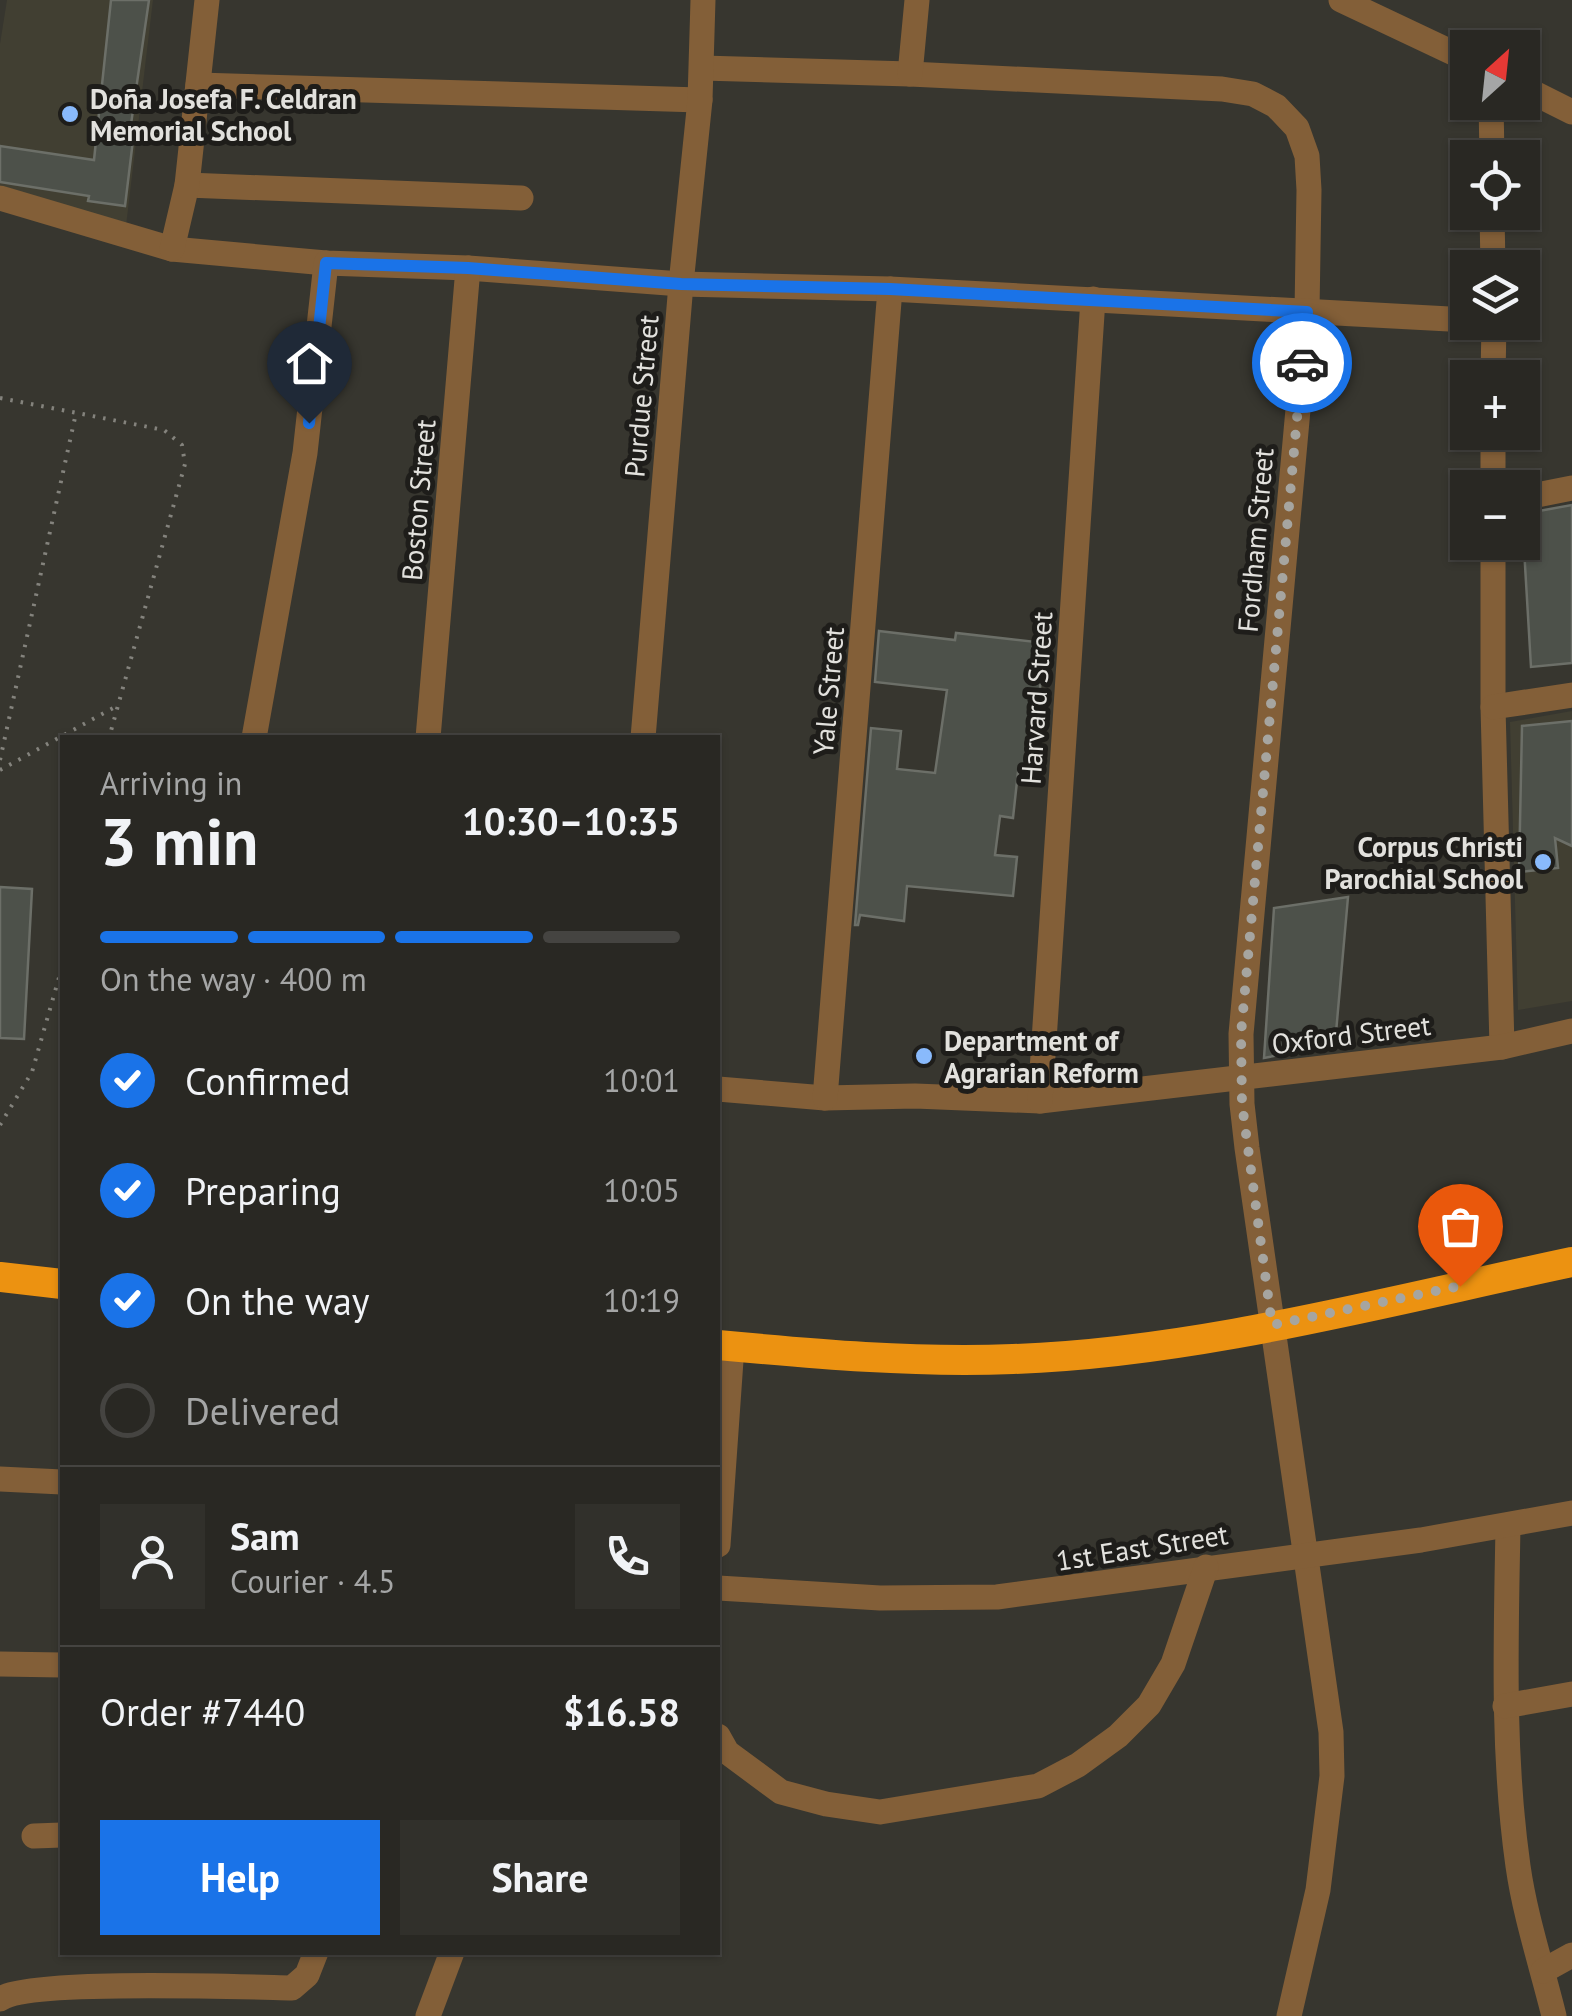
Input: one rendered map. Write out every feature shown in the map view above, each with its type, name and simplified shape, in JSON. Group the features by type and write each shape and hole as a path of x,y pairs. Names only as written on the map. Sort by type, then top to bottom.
{"highway":[{"path":"725,1346 941,1360 1014,1359 1152,1345 1272,1325 1572,1262"},
{"path":"0,1277 60,1284"}],"street":[{"path":"172,248 187,185 207,0"},
{"name":"Purdue Street","path":"643,735 700,100 703,0"},
{"path":"910,74 917,0"},
{"path":"1341,0 1450,51"},
{"name":"Fordham Street","path":"702,68 1222,89 1254,94 1276,106 1297,128 1307,156 1307,312 1246,954 1242,1077 1247,1148 1331,1732 1332,1776 1318,1890 1289,2016"},
{"path":"198,85 700,100"},
{"path":"1540,96 1572,112"},
{"path":"187,185 521,198"},
{"path":"0,198 172,248 326,263 468,268 681,284 890,289 1450,319"},
{"path":"255,735 305,453 326,263"},
{"name":"Boston Street","path":"428,735 468,268"},
{"name":"Yale Street","path":"825,1098 890,289"},
{"name":"Harvard Street","path":"1040,1100 1093,300"},
{"path":"1540,494 1572,488"},
{"path":"1493,560 1502,1047"},
{"path":"1493,707 1572,695"},
{"name":"Oxford Street","path":"720,1088 825,1098 1040,1100 1502,1047 1572,1033"},
{"path":"720,1488 725,1346"},
{"path":"0,1479 60,1482"},
{"name":"1st East Street","path":"720,1588 880,1598 997,1597 1508,1526 1572,1513"},
{"path":"1508,1526 1505,1706 1518,1868 1554,2016"},
{"path":"720,1740 727,1752 781,1792 880,1812 1038,1786 1105,1746 1149,1704 1173,1664 1206,1567"},
{"path":"0,1664 60,1665"},
{"path":"1505,1706 1572,1694"},
{"path":"34,1836 60,1835"},
{"path":"0,2000 7,1994 45,1990 292,1988 307,1975 315,1955"},
{"path":"428,2016 451,1955"},
{"path":"1543,1972 1572,1955"}],"path":[{"path":"0,398 164,430 182,446 185,464 109,735"},
{"path":"0,760 77,412"},
{"path":"63,735 114,707"},
{"path":"0,770 60,737"},
{"path":"0,1126 32,1072 60,974"}],"shaded area":[{"name":"Doña Josefa F. Celdran Memorial School","path":"7,0 153,0 126,226 0,185 0,44"},
{"name":"Corpus Christi Parochial School","path":"1572,711 1572,1001 1518,1010 1510,722"}],"building":[{"path":"111,0 149,0 130,131 134,132 125,206 88,201 89,196 0,182 0,146 94,160"},
{"path":"1572,505 1572,663 1531,667 1525,560 1540,560 1540,511"},
{"path":"879,631 955,640 956,633 1045,643 1035,733 1031,732 1026,773 1018,772 1013,818 1000,816 995,855 1017,857 1013,896 907,886 904,921 860,915 855,925 871,728 901,731 897,769 935,773 947,690 875,682"},
{"path":"1572,721 1572,846 1555,838 1558,868 1519,872 1522,726"},
{"path":"0,887 32,889 24,1039 0,1038"},
{"path":"1348,897 1335,1044 1264,1058 1274,908"}],"way so far":[{"path":"1302,363 1241,1034 1242,1104 1272,1325 1460,1286"}],"place":[{"name":"Doña Josefa F. Celdran Memorial School","path":"70,114"},
{"name":"Corpus Christi Parochial School","path":"1543,862"},
{"name":"Department of Agrarian Reform","path":"924,1056"}],"route":[{"path":"309,423 326,263 468,268 681,284 890,289 1307,312 1302,363"}]}
